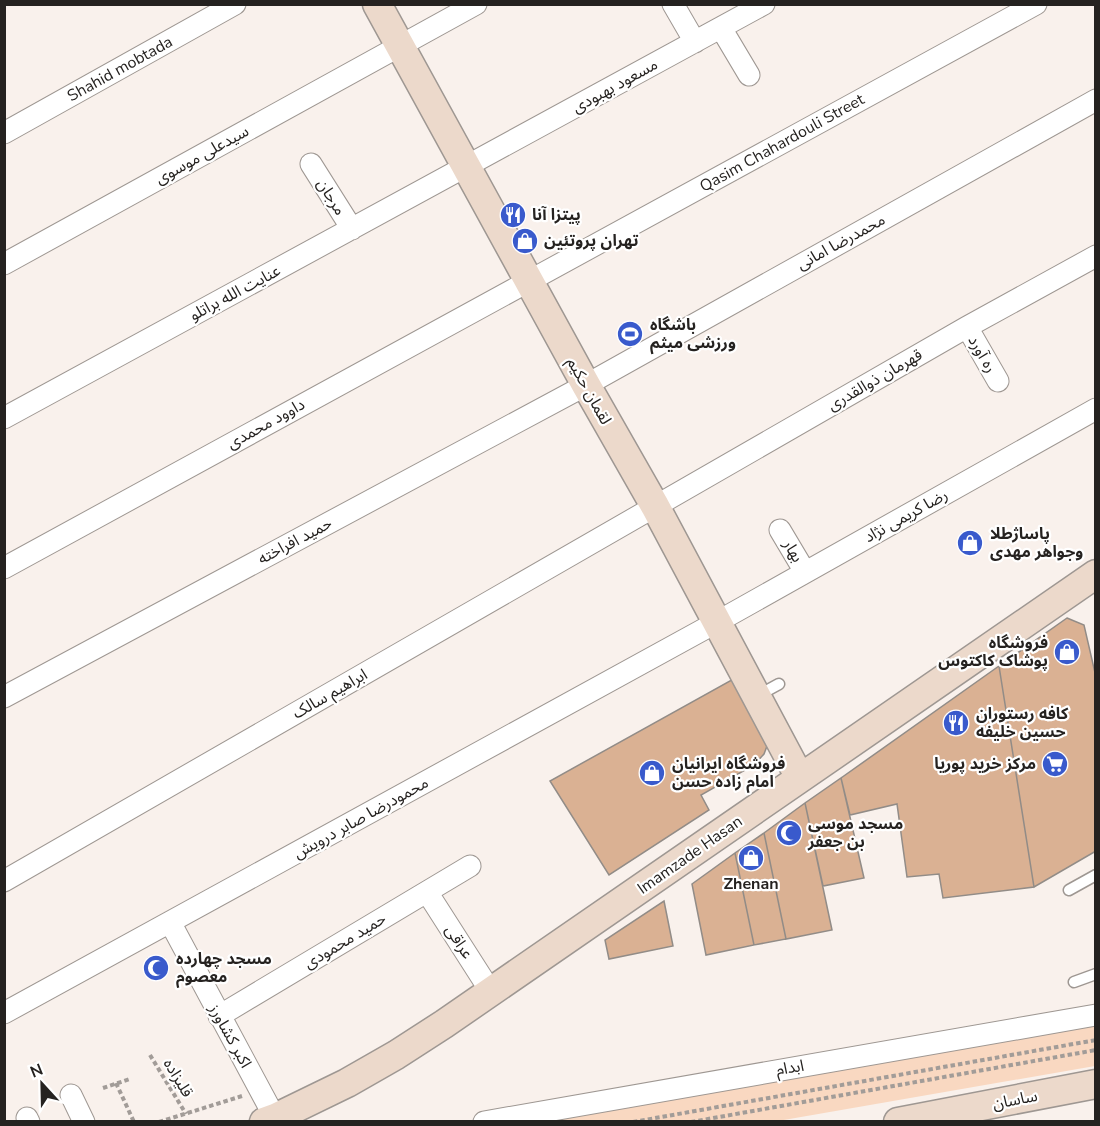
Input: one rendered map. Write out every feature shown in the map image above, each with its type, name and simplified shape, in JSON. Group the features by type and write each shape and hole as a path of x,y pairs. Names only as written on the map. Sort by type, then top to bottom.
{"street":[{"name":"Shahid mobtada","path":"4,133 235,4"},
{"name":"لقمان حکیم","path":"377,4 717,622 768,690 801,778"},
{"name":"سیدعلی موسوی","path":"4,264 476,4"},
{"path":"673,4 695,42"},
{"name":"مسعود بهبودی","path":"466,167 764,4"},
{"name":"Qasim Chahardouli Street","path":"528,281 1036,4"},
{"path":"721,28 749,75"},
{"name":"محمدرضا امانی","path":"586,385 1095,100"},
{"name":"مرجان","path":"311,164 352,229"},
{"name":"عنایت الله براتلو","path":"4,418 466,167"},
{"name":"قهرمان ذوالقدری","path":"655,506 1095,256"},
{"name":"داوود محمدی","path":"4,568 528,281"},
{"name":"ره آورد","path":"967,327 998,381"},
{"name":"حمید افراخته","path":"4,697 586,385"},
{"name":"رضا کریمی نژاد","path":"717,622 1095,409"},
{"name":"ابراهیم سالک","path":"4,881 655,506"},
{"name":"بهار","path":"780,530 805,572"},
{"name":"Imamzade Hasan","path":"269,1120 347,1083 396,1055 491,992 1095,574"},
{"name":"محمودرضا صابر درویش","path":"4,1013 717,622"},
{"name":"حمید محمودی","path":"219,1016 470,866"},
{"name":"عراقی","path":"427,892 491,992"},
{"name":"اکبر کشاورز","path":"170,922 260,1089 269,1120"},
{"name":"ابدام","path":"484,1122 1095,1015"},
{"name":"ساسان","path":"898,1122 1095,1084"},
{"path":"71,1095 84,1122"}],"lane":[{"path":"1069,890 1095,875"},
{"path":"1074,982 1095,974"}],"path":[{"path":"633,1122 1095,1040"},
{"path":"691,1122 1095,1050"},
{"name":"قلیزاده","path":"150,1055 186,1114"},
{"path":"103,1088 130,1079"},
{"path":"116,1083 134,1122"},
{"path":"159,1122 236,1099 260,1089"}],"shaded area":[{"path":"1095,1020 1095,1066 778,1121 500,1122"}],"building":[{"name":"مرکز خرید پوریا","path":"1067,618 1084,625 1096,677 1096,851 1034,887 999,666"},
{"path":"999,666 1034,887 943,898 939,874 907,877 897,804 850,815 841,778"},
{"name":"فروشگاه ایرانیان امام زاده حسن","path":"737,677 767,746 764,754 754,765 701,795 709,810 609,875 550,781"},
{"path":"841,778 864,878 823,886 805,803"},
{"path":"805,803 832,930 786,939 764,833"},
{"path":"764,833 786,939 754,945 735,853"},
{"path":"735,853 754,945 706,955 692,884"},
{"path":"664,901 673,946 609,959 605,940"}],"place":[{"name":"پیتزا آنا","path":"513,215"},
{"name":"تهران پروتئین","path":"525,241"},
{"name":"باشگاه ورزشی میثم","path":"630,334"},
{"name":"پاساژطلا وجواهر مهدی","path":"970,543"},
{"name":"فروشگاه پوشاک کاکتوس","path":"1067,652"},
{"name":"کافه رستوران حسین خلیفه","path":"956,723"},
{"name":"مرکز خرید پوریا","path":"1055,764"},
{"name":"فروشگاه ایرانیان امام زاده حسن","path":"652,773"},
{"name":"مسجد موسی بن جعفر","path":"789,833"},
{"name":"Zhenan","path":"751,858"},
{"name":"مسجد چهارده معصوم","path":"156,968"}]}
